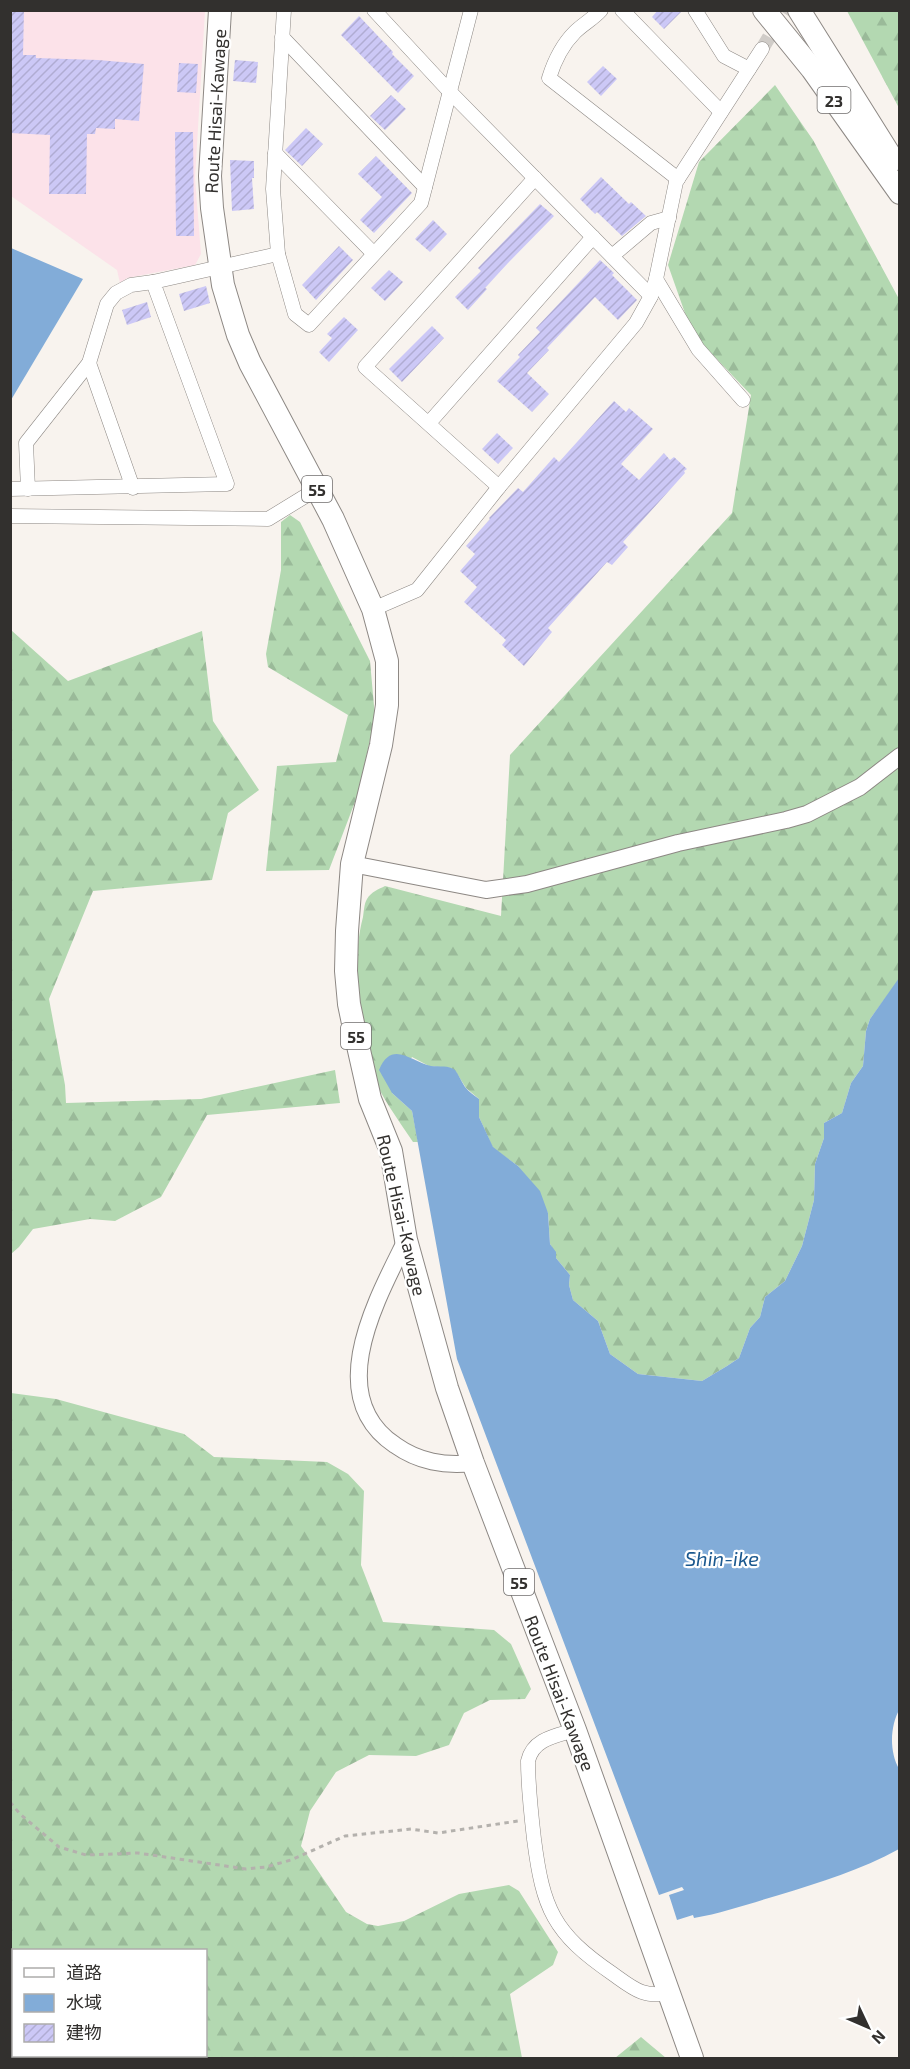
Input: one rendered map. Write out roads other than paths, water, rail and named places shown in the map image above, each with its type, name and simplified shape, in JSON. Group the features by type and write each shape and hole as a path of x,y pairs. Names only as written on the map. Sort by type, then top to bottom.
{"main road":[{"name":"Route Hisai-Kawage","path":"220,10 210,176 220,267 230,309 250,363 333,519 373,609 387,661 387,705 381,745 352,864 347,931 346,971 349,1004 370,1099 391,1152 406,1240 432,1342 473,1463 575,1730 671,1993 692,2058"},
{"name":"23","path":"764,10 812,69 900,193"},
{"name":"23","path":"799,10 900,172"},
{"name":"23","path":"817,10 900,145"}],"street":[{"path":"284,10 273,189 278,254 295,314 309,325 421,203 471,10"},
{"path":"374,10 450,92 651,296"},
{"path":"601,10 568,40 549,78 678,179"},
{"path":"622,10 721,112"},
{"path":"695,10 724,56 749,69"},
{"path":"282,37 425,187"},
{"path":"373,609 417,590 636,323 651,296 656,279 678,179 762,49"},
{"path":"275,153 373,253"},
{"path":"500,487 365,367 535,178"},
{"path":"612,256 651,223 669,219"},
{"path":"429,423 593,237"},
{"path":"28,489 26,443 89,363 107,304 116,293 131,285 278,254"},
{"path":"656,279 698,348 743,400"},
{"path":"10,489 133,488 227,484 153,282"},
{"path":"89,363 133,488"},
{"path":"10,516 268,519 317,489"},
{"path":"352,864 486,890 527,884 678,843 807,814 860,787 900,756"},
{"path":"406,1240 369,1322 360,1350 358,1370 363,1405 372,1423 385,1438 400,1448 433,1462 452,1466 473,1463"},
{"path":"575,1730 550,1737 536,1744 530,1753 528,1777 532,1819 537,1865 544,1898 564,1932 584,1953 641,1993 657,1996 671,1993"}],"water":[{"path":"11,248 83,279 11,400"},
{"name":"Shin-ike","path":"899,978 900,1708 894,1723 892,1747 899,1769 899,1849 855,1869 810,1885 737,1908 677,1920 669,1895 684,1890 682,1887 659,1895 457,1359 412,1111 392,1093 379,1070 384,1061 396,1054 431,1066 453,1068 465,1087 479,1099 479,1117 493,1147 518,1166 540,1191 548,1213 550,1244 556,1252 556,1258 570,1275 569,1285 573,1300 598,1321 610,1354 638,1374 702,1381 739,1358 750,1328 760,1317 765,1297 785,1281 802,1246 814,1200 815,1164 824,1138 824,1123 842,1113 851,1083 863,1066 866,1031 870,1019"}],"tunnel":[{"path":"762,49 785,10"}]}
